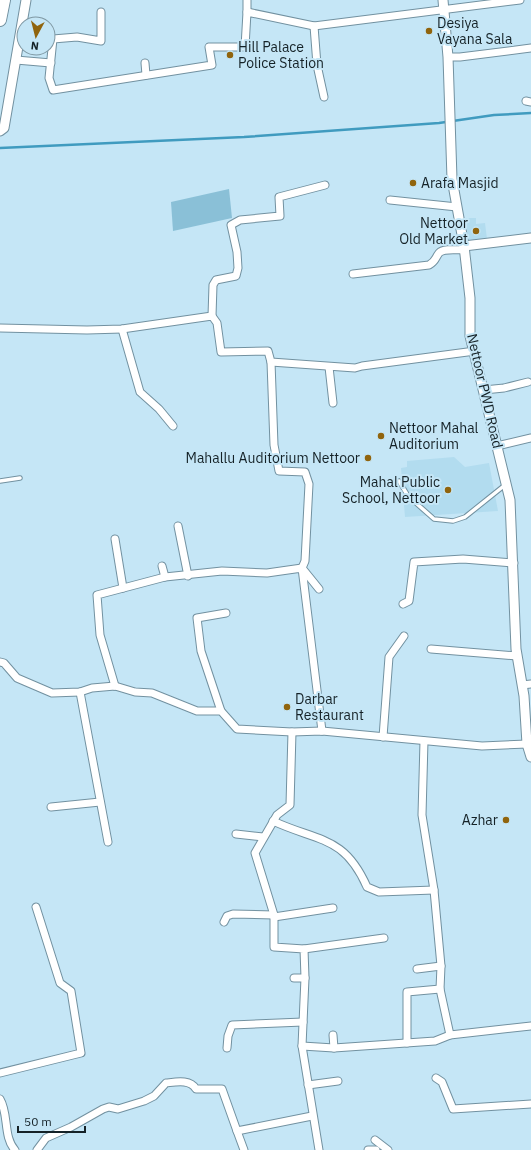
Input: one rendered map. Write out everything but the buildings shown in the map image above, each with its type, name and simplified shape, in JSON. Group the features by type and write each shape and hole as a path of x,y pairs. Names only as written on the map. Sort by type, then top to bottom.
{"highway":[{"path":"0,20 4,0"}],"street":[{"path":"24,16 26,0"},
{"path":"51,56 49,78 53,90 212,65 208,47 245,47 247,0"},
{"path":"247,12 314,26 444,5 520,0"},
{"name":"Nettoor PWD Road","path":"444,5 448,57 452,179 464,248 470,298 470,336 475,351 510,500 514,562 517,656 526,685 527,744 531,756"},
{"path":"56,39 77,37 101,41 101,12"},
{"path":"314,26 318,65 324,97"},
{"path":"448,57 460,57 531,48"},
{"path":"0,131 4,128 17,56"},
{"path":"16,60 51,63"},
{"path":"145,63 146,75"},
{"path":"322,731 302,568 304,561 309,484 305,472 279,471 274,445 271,362 268,351 221,352 217,323 212,316 213,285 216,280 236,276 238,268 231,225 240,220 280,216 279,197 325,185"},
{"path":"390,200 457,207"},
{"path":"352,274 429,265 434,262 439,252 443,250 531,238"},
{"path":"0,328 87,330 122,328 212,316"},
{"path":"122,328 140,392 159,409 173,426"},
{"path":"271,362 355,368 475,351"},
{"path":"329,367 333,403"},
{"path":"484,390 504,388 528,382"},
{"path":"497,446 531,438"},
{"path":"178,526 188,576"},
{"path":"115,540 123,588"},
{"path":"403,604 409,601 414,562 464,559 514,562"},
{"path":"162,566 165,577"},
{"path":"115,686 100,635 97,596 165,577 188,576 222,571 266,572 302,568"},
{"path":"302,568 320,589"},
{"path":"226,613 197,618 201,651 222,711 236,729 292,732 322,731 482,746 527,744"},
{"path":"383,737 389,657 404,636"},
{"path":"431,649 517,656"},
{"path":"0,662 4,663 17,678 52,693 80,692 92,688 115,686 135,692 152,693 197,711 222,711"},
{"path":"80,692 108,842"},
{"path":"292,732 290,805 273,821 255,853 274,916 274,947 304,949 384,938"},
{"path":"424,741 422,815 434,890 441,966 440,989 450,1035"},
{"path":"51,807 100,802"},
{"path":"273,821 292,830 314,835 338,846 347,854 362,876 367,887 379,892 434,890"},
{"path":"236,834 263,837"},
{"path":"0,1073 81,1053 71,991 60,984 36,907"},
{"path":"224,922 226,916 233,914 274,916 333,908"},
{"path":"304,949 305,978 302,1046 318,1150"},
{"path":"417,969 441,966"},
{"path":"294,978 305,978"},
{"path":"407,1043 407,992 440,989"},
{"path":"227,1048 228,1036 232,1025 303,1022"},
{"path":"302,1046 334,1048 434,1041 450,1035 531,1026"},
{"path":"333,1035 334,1048"},
{"path":"436,1078 442,1082 453,1109 531,1104"},
{"path":"308,1085 338,1081"},
{"path":"37,1150 46,1138 71,1127 103,1109 118,1109 154,1096 166,1083 185,1082 194,1085 196,1089 222,1089 244,1150"},
{"path":"0,1099 4,1106 10,1144 15,1150"},
{"path":"237,1131 312,1116"},
{"path":"375,1140 388,1150"},
{"path":"368,1150 376,1150"}],"lane":[{"path":"0,477 0,480 20,478"},
{"path":"399,481 408,496 434,519 453,521 465,517 506,484"}],"shaded area":[{"path":"229,189 232,218 173,231 171,202"},
{"name":"Nettoor Old Market","path":"466,218 476,218 476,224 485,223 487,239 468,240"},
{"name":"Mahal Public School, Nettoor","path":"454,457 465,467 489,463 498,511 405,517 401,468 407,467 407,461"}],"waterway":[{"path":"0,148 244,137 439,123 494,115 531,113"}],"place":[{"name":"Desiya Vayana Sala","path":"429,31"},
{"name":"Hill Palace Police Station","path":"230,55"},
{"name":"Arafa Masjid","path":"413,183"},
{"name":"Nettoor Old Market","path":"476,231"},
{"name":"Nettoor Mahal Auditorium","path":"381,436"},
{"name":"Mahallu Auditorium Nettoor","path":"368,458"},
{"name":"Mahal Public School, Nettoor","path":"448,490"},
{"name":"Darbar Restaurant","path":"287,707"},
{"name":"Azhar","path":"506,820"}]}
